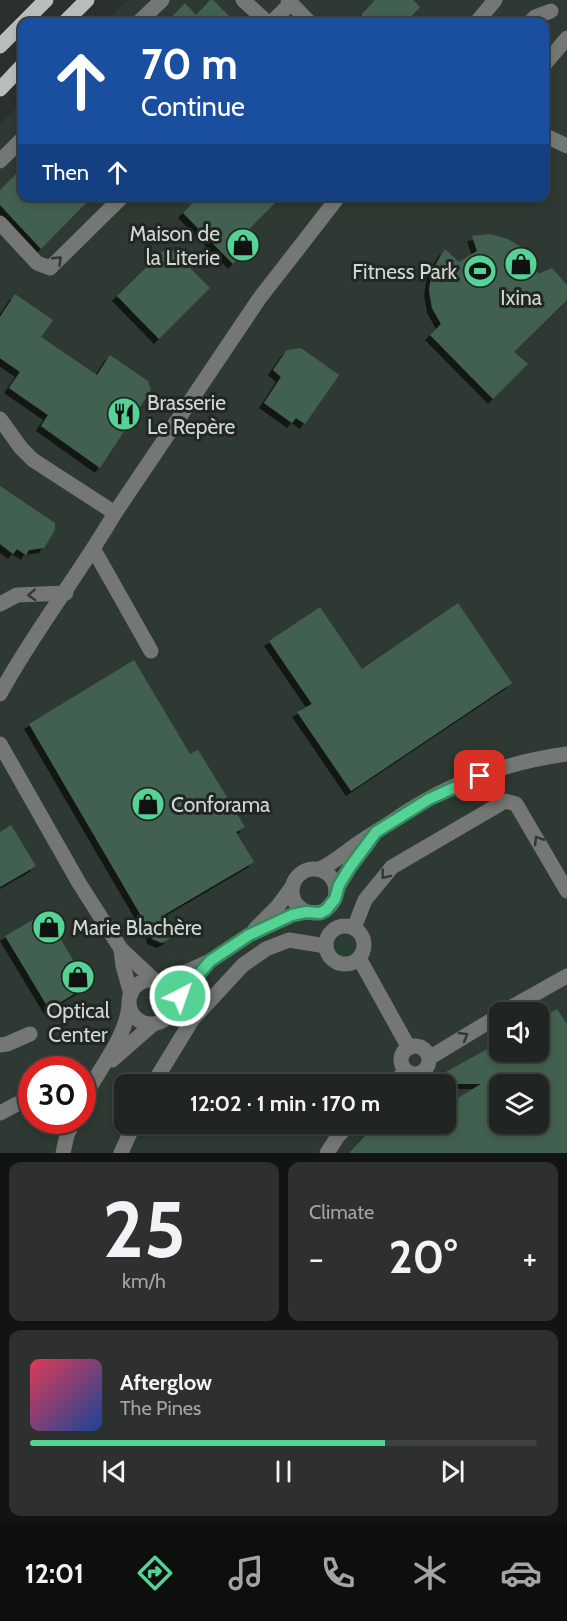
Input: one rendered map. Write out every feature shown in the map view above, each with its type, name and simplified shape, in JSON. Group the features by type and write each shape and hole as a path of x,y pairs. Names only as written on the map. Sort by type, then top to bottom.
{"main road":[{"path":"28,18 46,0"},
{"path":"69,18 87,0"},
{"path":"0,46 18,28"},
{"path":"0,89 18,70"}],"street":[{"path":"143,18 162,0"},
{"path":"243,0 265,18"},
{"path":"480,18 495,0"},
{"path":"274,18 290,1 305,18"},
{"path":"534,18 552,11"},
{"path":"549,59 567,38"},
{"path":"549,137 567,146"},
{"path":"0,161 18,142"},
{"path":"0,223 37,263 50,268 118,201"},
{"path":"0,694 16,665 94,550 115,513 259,299 335,201"},
{"path":"0,419 21,448 33,460 115,513"},
{"path":"94,550 151,651"},
{"path":"0,604 17,596 66,593"},
{"path":"0,665 16,665"},
{"path":"0,744 79,883 121,949 173,995 174,1006"},
{"path":"249,935 278,906 298,876 304,871 328,865 429,799 469,780 517,764 567,754"},
{"path":"354,928 365,900 392,867 505,801 516,804 567,891"},
{"path":"96,1079 126,1022 130,999 142,982 158,981 210,961 249,935 292,915 324,911 332,905 336,890 355,859 376,832"},
{"path":"319,869 332,877 336,890"},
{"path":"292,887 295,903 306,912"},
{"path":"324,911 337,928"},
{"path":"348,926 354,928 362,936 364,942 364,948 358,958 354,962 342,963 331,957 326,946 329,935 337,928 348,926"},
{"path":"159,1074 192,1020 243,965 266,949 289,940 326,946"},
{"path":"121,949 134,1017 152,1025"},
{"path":"358,958 409,1048"},
{"path":"103,1068 135,1037 168,1017 184,991 210,961"},
{"path":"522,1002 567,976"},
{"path":"405,1074 421,1073 427,1067 429,1058 489,1021"},
{"path":"0,1045 30,1034"},
{"path":"408,1072 402,1060 409,1048 422,1048 429,1058"},
{"path":"0,1113 17,1104"},
{"path":"63,1153 67,1134"},
{"path":"121,1153 130,1134"},
{"path":"327,1153 340,1134"}],"shaded area":[{"path":"128,0 567,0 567,1153 0,1153 0,124 18,106 18,201 549,201 549,18 109,18"}],"green space":[{"path":"347,935 356,938 359,947 356,956 347,959 338,956 335,947 338,938"}],"building":[{"path":"210,0 213,0 231,18 171,18 185,3 196,15"},
{"path":"375,0 413,0 420,7 410,18 364,18 361,15"},
{"path":"18,172 18,201 88,201 41,249 0,205 0,190"},
{"path":"194,201 273,201 275,203 250,228 259,238 233,264 183,213"},
{"path":"490,234 508,239 523,248 535,263 538,274 552,268 567,285 567,300 514,352 528,364 493,399 430,335 441,324 432,308 429,290 432,271 445,249 459,262 477,251 472,236"},
{"path":"168,246 210,288 159,339 117,296"},
{"path":"15,294 53,320 41,337 97,375 110,355 148,381 151,390 100,468 41,426 48,415 9,388 20,372 0,358 0,317"},
{"path":"301,348 339,375 305,424 296,418 292,423 264,403 281,377 273,370 287,350"},
{"path":"0,486 55,523 55,530 44,548 29,550 26,555 17,549 13,554 0,544"},
{"path":"458,603 512,683 351,791 297,712 312,704 269,641 320,607 362,669"},
{"name":"Conforama","path":"134,660 190,754 198,750 245,827 236,832 254,862 162,916 171,931 169,939 162,943 152,939 150,931 29,724"},
{"path":"11,825 36,866 0,887 0,832"},
{"path":"41,915 49,919 84,979 84,988 49,1009 5,936"},
{"path":"557,1009 567,1024 567,1153 349,1153 367,1134 456,1134 456,1099 481,1084 456,1084 456,1074 442,1074 489,1048 489,1062 549,1062 549,1013"}],"place":[{"name":"Maison de la Literie","path":"243,245"},
{"name":"Ixina","path":"521,264"},
{"name":"Fitness Park","path":"480,271"},
{"name":"Brasserie Le Repère","path":"124,414"},
{"name":"Conforama","path":"148,804"},
{"name":"Marie Blachère","path":"49,927"},
{"name":"Optical Center","path":"78,977"}],"route":[{"path":"180,996 210,961 249,935 292,915 306,912 320,913 326,910 332,905 336,890 355,859 376,832 429,799 480,776"}]}
